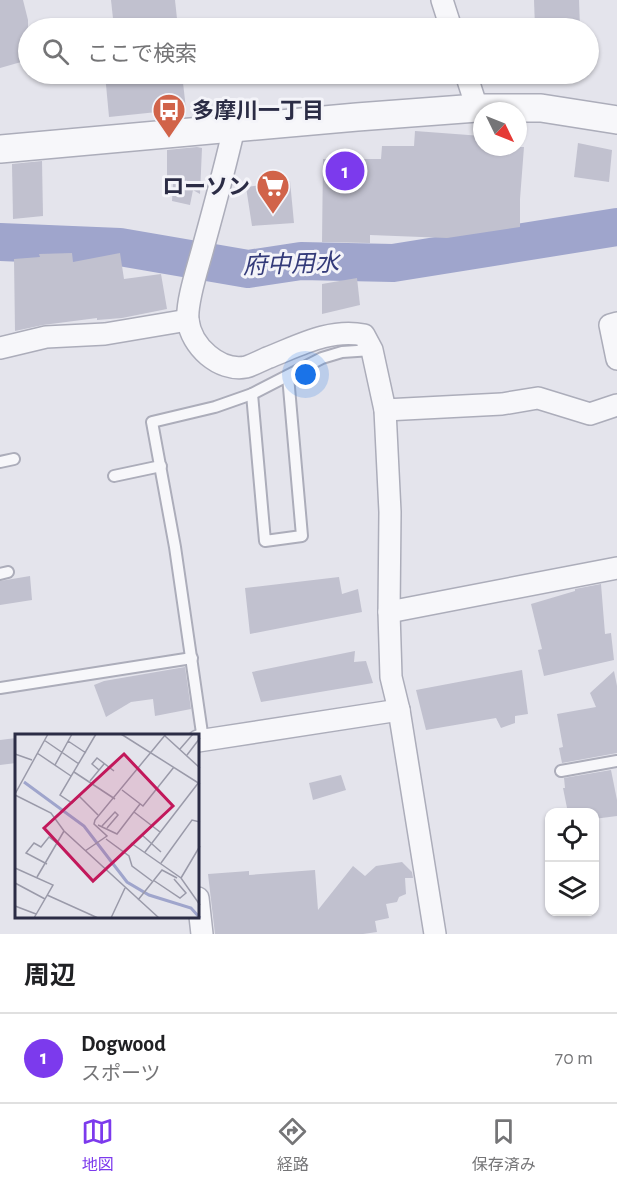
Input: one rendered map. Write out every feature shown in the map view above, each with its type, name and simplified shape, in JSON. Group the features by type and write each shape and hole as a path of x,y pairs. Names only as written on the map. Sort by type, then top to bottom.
{"street":[{"path":"442,0 448,18"},
{"path":"469,84 475,102"},
{"path":"0,149 473,108"},
{"path":"527,108 541,108 617,120"},
{"path":"234,128 195,278 188,320 202,350 220,365 232,367 246,367 315,339 340,333 364,335 372,350 385,410 390,513 388,612 391,677 399,710 435,934"},
{"path":"0,348 46,337 105,333 188,320"},
{"path":"617,323 610,325 617,359"},
{"path":"385,410 502,404 538,398 590,414 616,408"},
{"path":"388,612 617,567"},
{"path":"201,741 399,710"},
{"path":"200,916 202,934"}],"lane":[{"path":"201,741 192,658 152,422 215,407 252,394 322,358 342,352 372,350"},
{"path":"252,394 265,541 302,536 288,376"},
{"path":"0,462 14,459"},
{"path":"114,476 161,466"},
{"path":"0,688 192,658"},
{"path":"561,771 617,760"}],"building":[{"path":"0,0 23,0 28,18 18,18 18,63 0,68"},
{"path":"111,0 175,0 177,18 113,18"},
{"path":"534,0 579,0 580,18 535,18"},
{"path":"106,84 183,84 186,109 109,117"},
{"path":"415,131 473,135 473,156 523,156 520,227 447,238 370,235 370,243 322,242 323,159 381,159 382,146 414,146"},
{"path":"578,143 612,150 609,182 574,177"},
{"path":"202,148 200,194 193,190 190,205 172,201 173,183 167,182 167,150"},
{"path":"42,161 43,216 13,219 12,164"},
{"path":"290,181 294,223 252,226 246,187"},
{"path":"72,253 73,262 120,253 124,279 161,274 167,309 122,318 97,320 97,318 15,331 14,259 40,257 39,254"},
{"path":"357,278 360,305 322,314 322,284"},
{"path":"30,576 32,600 0,605 0,581"},
{"path":"339,577 342,594 358,589 362,612 250,634 245,588"},
{"path":"601,584 605,634 611,633 614,660 544,676 538,650 542,649 531,604 575,591 575,589"},
{"path":"355,651 354,662 366,661 373,683 261,702 252,672"},
{"path":"185,667 191,709 155,716 153,699 131,702 106,717 94,685 104,681"},
{"path":"522,670 528,714 515,716 515,723 501,728 496,718 426,730 416,690"},
{"path":"614,671 617,686 617,753 562,763 559,748 563,747 557,714 596,707 590,693"},
{"path":"15,738 15,763 0,765 0,740"},
{"path":"611,770 617,800 617,816 599,818 599,808 567,808 563,788 565,788 564,778"},
{"path":"341,775 346,790 313,800 309,783"},
{"path":"402,862 412,872 413,878 405,878 406,894 399,897 397,902 386,904 389,918 375,921 377,932 363,934 215,934 208,874 249,871 249,875 315,870 318,910 353,866 365,876 376,866"}],"waterway":[{"name":"府中用水","path":"0,242 120,247 248,269 301,261 393,263 617,227"}],"place":[{"name":"多摩川一丁目","path":"169,139"},
{"name":"Dogwood","path":"345,171"},
{"name":"ローソン","path":"273,215"}]}
